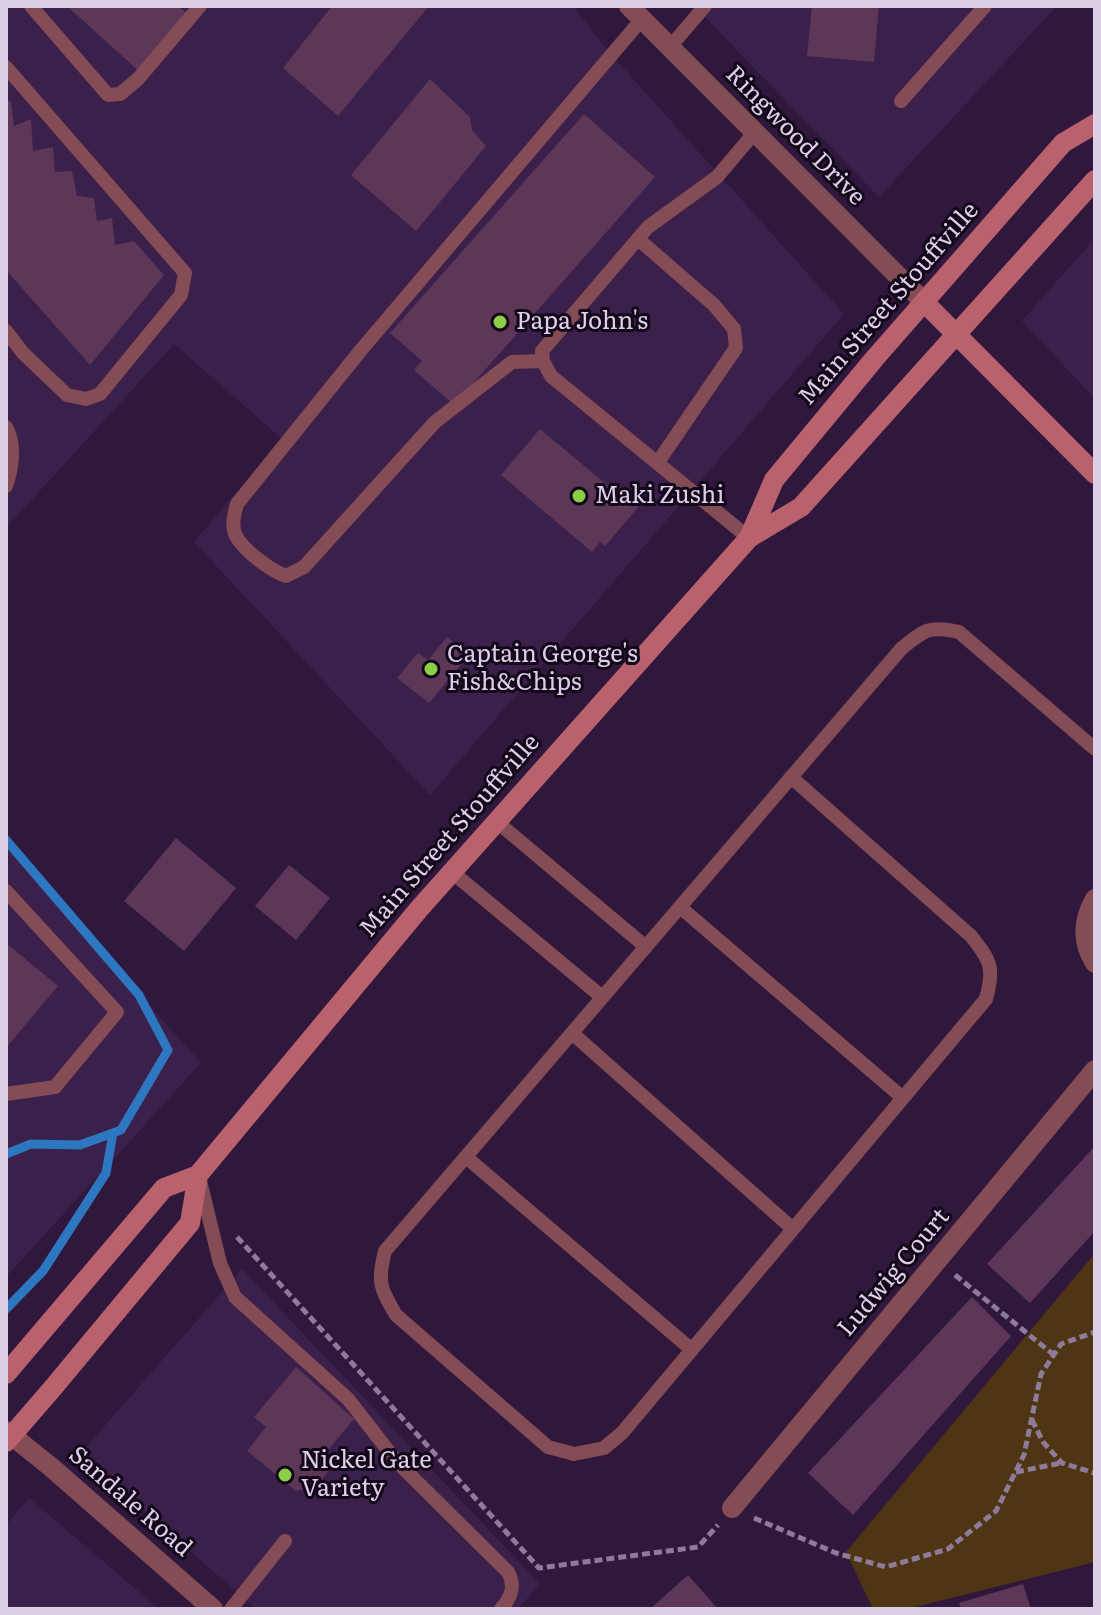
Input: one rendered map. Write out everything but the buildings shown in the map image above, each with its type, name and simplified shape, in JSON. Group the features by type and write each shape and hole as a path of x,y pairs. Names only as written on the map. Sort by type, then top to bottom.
{"main road":[{"name":"Main Street Stouffville","path":"749,538 774,480 875,358 1063,143 1095,124"},
{"name":"Main Street Stouffville","path":"6,1374 164,1188 198,1175 409,921 749,538 801,507 1095,180"},
{"path":"924,302 1095,474"},
{"path":"8,1436 52,1389 190,1223 198,1175"}],"street":[{"name":"Ringwood Drive","path":"635,12 924,302"},
{"path":"1095,899 1087,918 1086,942 1095,963"},
{"name":"Ludwig Court","path":"732,1508 1095,1070"},
{"name":"Sandale Road","path":"8,1436 51,1467 213,1609"}],"lane":[{"path":"31,6 108,95 120,94 138,79 200,6"},
{"path":"670,47 705,6"},
{"path":"901,101 976,9"},
{"path":"543,361 512,362 435,422 304,567 286,576 274,571 257,559 237,537 233,520 237,504 635,12"},
{"path":"6,67 185,273 181,295 100,394 86,399 67,395 23,353 6,331"},
{"path":"749,538 551,376 543,361 542,351 648,227 717,177 755,132"},
{"path":"638,239 714,305 734,329 736,348 658,462"},
{"path":"6,427 12,469 6,486"},
{"path":"791,777 971,936 988,957 991,981 986,999 622,1433 604,1448 574,1454 548,1447 396,1315 382,1292 380,1271 385,1251 602,997 646,947 791,777 901,649 921,632 940,627 959,632 1095,749"},
{"path":"496,821 646,947"},
{"path":"452,872 602,997"},
{"path":"6,891 117,1012 55,1087 6,1094"},
{"path":"680,907 903,1098"},
{"path":"572,1033 793,1229"},
{"path":"466,1157 692,1350"},
{"path":"198,1175 220,1263 235,1297 348,1399 397,1462 508,1572 513,1581 513,1590 501,1609"},
{"path":"231,1609 285,1541"}],"path":[{"path":"237,1237 539,1568 698,1547 732,1508 836,1553 886,1567 948,1549 996,1511 1024,1455 1041,1374 1061,1344 1095,1332"},
{"path":"938,1261 1054,1355"},
{"path":"1031,1420 1043,1442 1062,1463"},
{"path":"1015,1472 1062,1463 1095,1473"}],"shaded area":[{"path":"6,6 573,6 609,52 844,314 430,795 194,542 282,439 174,344 6,528"},
{"path":"694,6 1057,6 879,197"},
{"path":"1095,238 1095,399 1022,321"},
{"path":"6,844 201,1063 6,1277"},
{"path":"1095,1253 1095,1562 907,1609 873,1609 846,1552"},
{"path":"242,1269 540,1584 518,1609 256,1609 80,1454"},
{"path":"29,1498 159,1609 6,1609 6,1525"}],"waterway":[{"path":"6,840 139,995 168,1050 121,1130 80,1145 31,1144 6,1154"},
{"path":"6,1309 43,1271 106,1173 113,1133"}],"place":[{"name":"Papa John's","path":"500,322"},
{"name":"Maki Zushi","path":"579,496"},
{"name":"Captain George's Fish&Chips","path":"431,669"},
{"name":"Nickel Gate Variety","path":"285,1475"}]}
